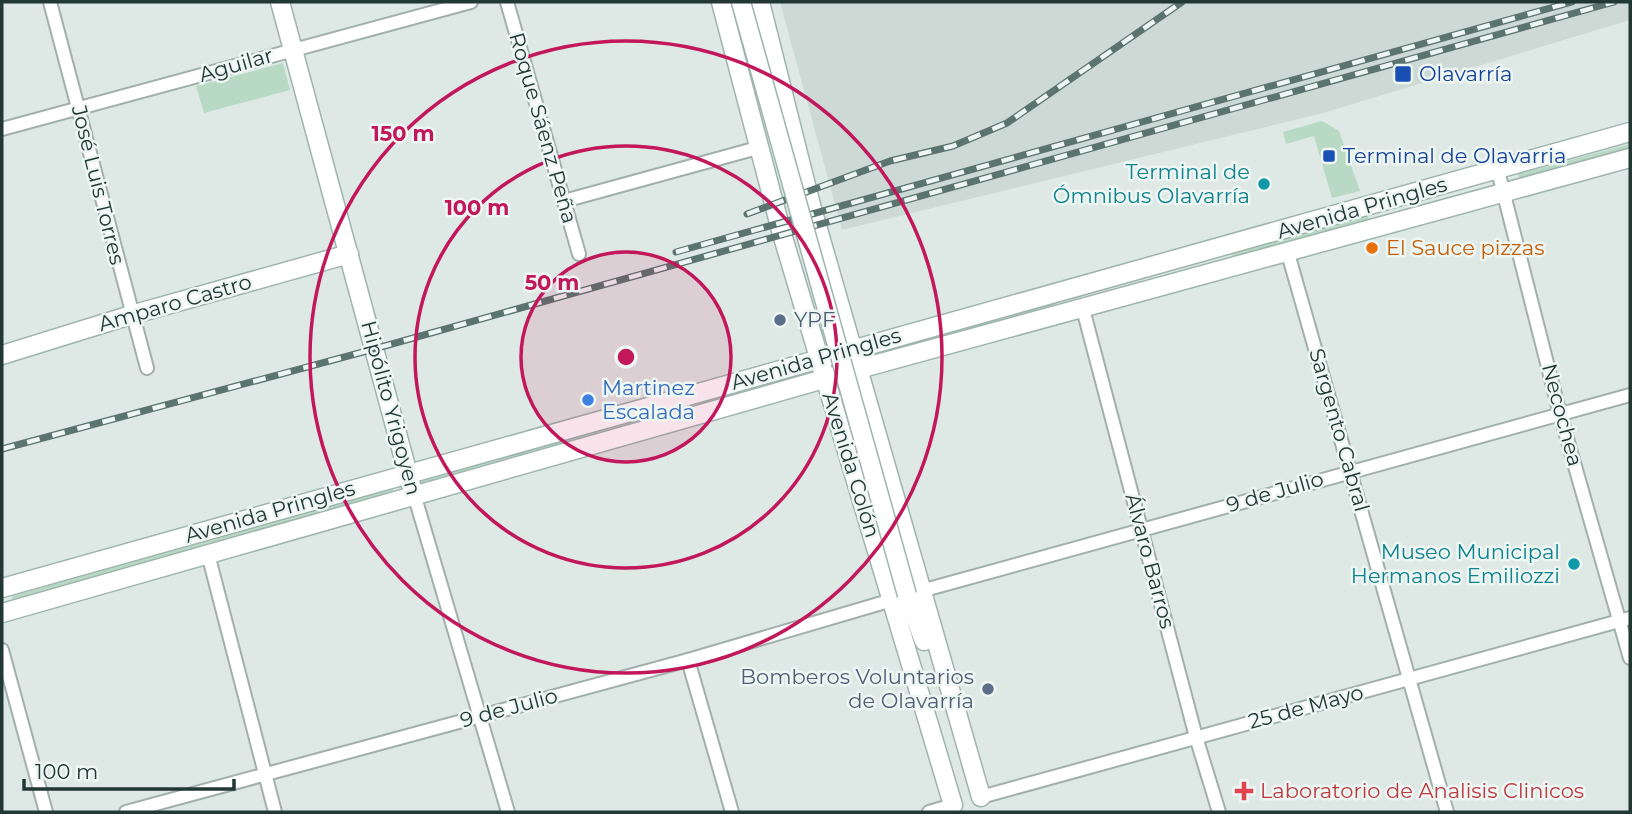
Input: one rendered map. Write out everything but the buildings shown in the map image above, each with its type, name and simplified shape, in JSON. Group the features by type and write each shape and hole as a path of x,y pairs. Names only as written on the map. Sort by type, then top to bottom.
{"main road":[{"name":"Hipólito Yrigoyen","path":"280,2 414,494"},
{"name":"Avenida Colón","path":"721,2 782,234 826,380 984,805"},
{"name":"Avenida Colón","path":"741,2 907,595"},
{"name":"Avenida Colón","path":"760,2 807,191 859,369 954,809"},
{"name":"Avenida Pringles","path":"2,588 407,473 1499,171 1630,132"},
{"name":"Avenida Pringles","path":"2,613 859,369 1630,158"},
{"name":"Amparo Castro","path":"2,355 131,315 349,254"}],"street":[{"name":"José Luis Torres","path":"50,2 147,368"},
{"name":"Aguilar","path":"2,129 471,2"},
{"name":"Roque Sáenz Peña","path":"507,2 579,254"},
{"path":"564,201 761,147"},
{"name":"Necochea","path":"1499,171 1560,414 1625,620 1630,657"},
{"name":"Sargento Cabral","path":"1287,250 1447,812"},
{"name":"Álvaro Barros","path":"1083,309 1196,737 1219,812"},
{"name":"9 de Julio","path":"126,812 688,660 1350,470 1630,395"},
{"name":"Hipólito Yrigoyen","path":"414,494 508,812"},
{"path":"208,554 275,812"},
{"name":"25 de Mayo","path":"984,805 1196,737 1625,620"},
{"path":"2,650 46,812"},
{"path":"688,660 732,812"},
{"path":"929,812 954,809"}],"shaded area":[{"path":"780,2 1630,2 1630,20 1323,113 842,230"}],"green space":[{"path":"283,63 290,90 204,113 196,86"},
{"path":"1322,121 1339,131 1360,191 1332,198 1314,136 1286,144 1283,132"},
{"path":"1630,144 1630,149 1520,180 1518,174"},
{"path":"1367,214 1369,220 1233,258 1231,253"},
{"path":"1056,302 1058,308 884,355 883,350"},
{"path":"799,370 801,375 421,486 419,480"},
{"path":"392,485 393,491 13,601 12,596"}],"railway":[{"path":"747,214 890,161 953,146 1007,123 1182,2"},
{"path":"676,252 1572,2"},
{"path":"2,449 374,349 1614,2"}],"place":[{"name":"Olavarría","path":"1403,74"},
{"name":"Terminal de Olavarria","path":"1329,156"},
{"name":"Terminal de Ómnibus Olavarría","path":"1264,184"},
{"name":"El Sauce pizzas","path":"1372,248"},
{"name":"YPF","path":"780,320"},
{"name":"Martinez Escalada","path":"588,400"},
{"name":"Museo Municipal Hermanos Emiliozzi","path":"1574,564"},
{"name":"Bomberos Voluntarios de Olavarría","path":"988,689"},
{"name":"Laboratorio de Analisis Clinicos","path":"1244,791"}]}
